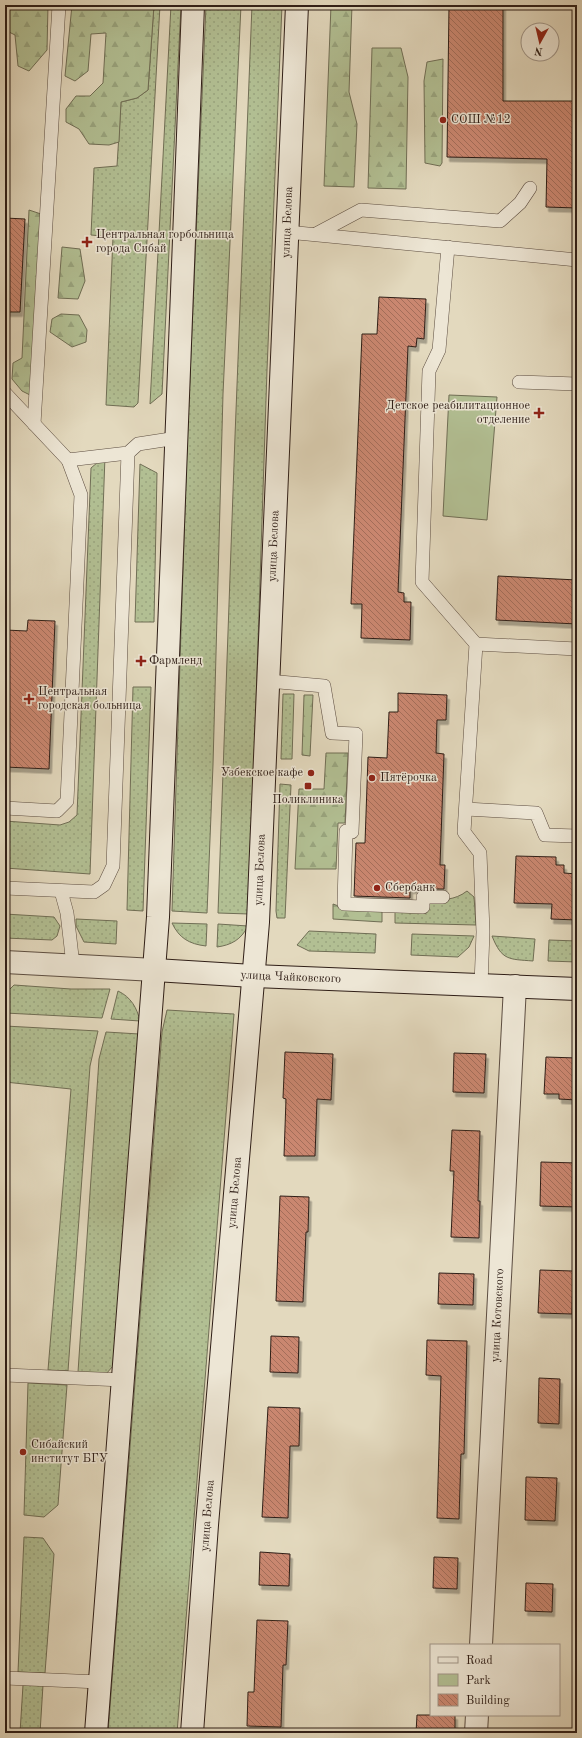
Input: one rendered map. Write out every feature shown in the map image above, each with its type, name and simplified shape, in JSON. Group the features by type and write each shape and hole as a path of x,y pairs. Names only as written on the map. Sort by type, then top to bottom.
{"main road":[{"path":"96,1733 155,970 194,5"},
{"name":"улица Белова","path":"192,1733 207,1525 258,922 297,5"},
{"name":"улица Чайковского","path":"5,962 253,976 577,989"},
{"name":"улица Котовского","path":"481,1644 515,986"},
{"path":"476,1733 477,1716"}],"lane":[{"path":"34,424 59,5"},
{"path":"316,234 361,210 500,221 520,203 530,188"},
{"path":"287,232 577,260"},
{"path":"448,247 439,350 429,371 422,582 476,644 464,832 480,853 483,932 481,985"},
{"path":"519,382 577,384"},
{"path":"5,393 11,405 34,424 68,460 81,495 67,801 57,811 5,808"},
{"path":"68,460 128,453 138,444 177,438"},
{"path":"5,888 94,892 104,885 113,866 128,453"},
{"path":"476,644 577,650"},
{"path":"268,681 324,686 332,733 356,734 352,832 346,831 344,904 423,907 423,897 443,897"},
{"path":"466,808 536,813 545,835 577,836"},
{"path":"61,891 67,913 73,965"},
{"path":"5,1375 123,1380"},
{"path":"5,1678 100,1682"}],"green space":[{"path":"5,5 48,5 47,50 29,71 18,66 15,35 5,30"},
{"path":"72,5 154,5 148,90 137,98 121,102 119,142 109,145 89,144 79,129 66,122 66,109 76,96 90,96 103,83 106,33 91,34 88,71 75,81 65,76"},
{"path":"154,5 160,5 138,403 134,407 106,405 113,237 91,235 94,168 117,166 121,102 137,98 148,90"},
{"path":"171,5 181,5 162,394 150,404"},
{"path":"206,5 241,5 223,394 213,765 207,913 172,911 187,446"},
{"path":"252,5 282,5 267,370 249,914 218,913"},
{"path":"331,5 352,5 349,92 357,124 354,187 324,186"},
{"path":"372,48 401,48 408,77 406,189 368,188"},
{"path":"443,59 442,163 440,166 425,163 424,81 427,62"},
{"path":"29,210 41,214 30,395 22,391 12,379 13,363 22,358"},
{"path":"62,247 80,249 85,281 78,299 58,298"},
{"path":"61,314 79,315 87,330 86,342 72,347 50,332 52,319"},
{"path":"449,395 497,397 487,520 443,516"},
{"path":"105,456 90,874 5,868 5,821 60,825 69,822 77,815 91,468"},
{"path":"140,464 157,473 154,622 135,622"},
{"path":"133,687 151,687 143,911 127,910"},
{"path":"283,694 294,694 292,759 281,759"},
{"path":"304,695 313,695 310,756 302,755"},
{"path":"326,753 348,753 345,823 338,823 336,869 295,869 299,789 324,789"},
{"path":"280,784 291,785 285,918 277,918 276,911"},
{"path":"467,891 474,897 476,925 395,923 395,910 420,902 453,898"},
{"path":"333,904 344,908 382,909 382,922 333,919"},
{"path":"5,914 54,917 60,926 57,936 52,940 5,938"},
{"path":"76,919 117,921 116,944 84,942 76,926"},
{"path":"172,923 207,924 206,946 194,944 185,939 178,933"},
{"path":"218,924 248,926 242,935 235,941 227,945 217,947"},
{"path":"309,931 376,934 375,953 309,951 297,945"},
{"path":"412,934 474,936 469,947 458,957 411,955"},
{"path":"492,936 535,939 533,961 518,960 507,957 499,950"},
{"path":"549,940 577,941 577,962 548,961"},
{"path":"14,985 71,989 110,989 102,1018 5,1013 5,994"},
{"path":"118,991 123,993 133,1003 140,1021 111,1019"},
{"path":"167,1010 234,1014 177,1733 108,1733 162,1032"},
{"path":"5,1026 98,1031 90,1066 68,1371 48,1370 71,1089 5,1082"},
{"path":"106,1032 139,1034 113,1366 106,1374 78,1372 99,1059"},
{"path":"28,1383 67,1385 58,1505 44,1517 24,1515"},
{"path":"24,1537 43,1538 54,1554 45,1673 18,1672"},
{"path":"23,1685 43,1685 40,1733 20,1733"}],"building":[{"path":"449,5 503,5 503,101 577,101 577,208 546,207 547,159 447,157"},
{"path":"5,218 25,219 20,312 5,312"},
{"path":"379,297 426,299 424,339 417,338 416,347 408,346 398,592 404,593 404,602 411,602 410,640 361,638 362,604 351,604 362,334 377,334"},
{"path":"498,576 577,580 577,624 496,620"},
{"name":"Центральная городская больница","path":"28,620 55,621 49,769 5,767 5,630 27,631"},
{"path":"398,693 447,695 446,720 437,720 436,753 444,754 440,865 445,865 444,889 410,889 410,898 354,896 356,843 365,843 368,757 387,758 389,712 398,712"},
{"path":"516,856 556,857 556,865 564,865 564,873 577,874 577,920 551,919 552,904 514,903"},
{"path":"285,1052 333,1054 331,1100 317,1099 315,1156 284,1156 286,1099 283,1098"},
{"path":"454,1053 486,1054 484,1093 453,1092"},
{"path":"546,1057 577,1058 577,1100 559,1099 559,1094 544,1094"},
{"path":"452,1130 480,1131 478,1201 480,1201 479,1238 451,1237 454,1171 450,1171"},
{"path":"541,1162 577,1163 576,1207 540,1206"},
{"path":"280,1196 309,1197 303,1302 276,1301"},
{"path":"540,1270 573,1271 572,1314 538,1313"},
{"path":"439,1273 474,1274 473,1305 438,1304"},
{"path":"271,1336 299,1337 298,1373 270,1372"},
{"path":"427,1340 467,1341 464,1454 461,1454 459,1519 437,1518 441,1376 426,1375"},
{"path":"539,1378 560,1379 559,1424 538,1423"},
{"path":"268,1407 300,1408 299,1446 290,1446 288,1518 262,1517"},
{"path":"526,1477 557,1478 555,1521 525,1520"},
{"path":"260,1552 290,1554 289,1586 259,1585"},
{"path":"434,1557 458,1558 457,1589 433,1588"},
{"path":"526,1583 553,1584 552,1612 525,1611"},
{"path":"257,1620 288,1621 286,1665 283,1665 281,1727 247,1726 248,1692 254,1692"},
{"path":"417,1715 455,1716 455,1733 416,1733"}],"place":[{"name":"СОШ №12","path":"443,120"},
{"name":"Центральная горбольница города Сибай","path":"87,242"},
{"name":"Детское реабилитационное отделение","path":"539,413"},
{"name":"Фармленд","path":"141,661"},
{"name":"Центральная городская больница","path":"29,699"},
{"name":"Узбекское кафе","path":"311,773"},
{"name":"Пятёрочка","path":"372,778"},
{"name":"Поликлиника","path":"308,786"},
{"name":"Сбербанк","path":"377,888"},
{"name":"Сибайский институт БГУ","path":"23,1452"}]}
